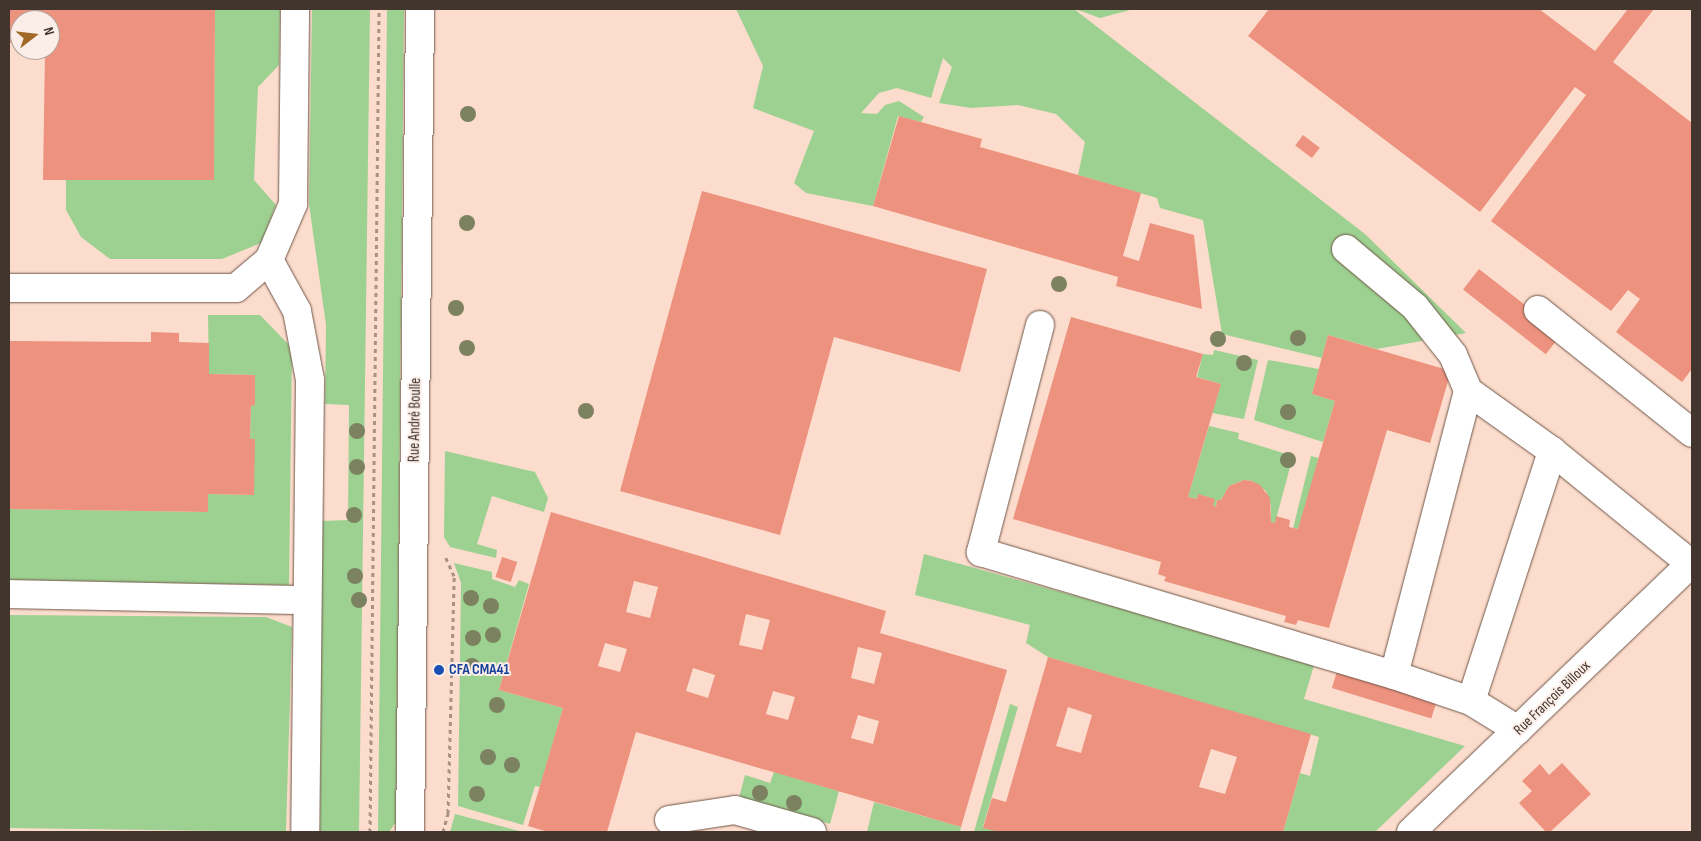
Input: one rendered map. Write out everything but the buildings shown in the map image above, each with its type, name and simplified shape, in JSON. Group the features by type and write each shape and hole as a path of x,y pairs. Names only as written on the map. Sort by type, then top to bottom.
{"street":[{"path":"9,288 236,288 269,260 293,204 295,9"},
{"name":"Rue André Boulle","path":"410,832 420,9"},
{"path":"1346,249 1415,307 1453,355 1468,391 1552,451 1692,564"},
{"path":"269,260 297,311 310,380 305,832"},
{"path":"1538,310 1692,432"},
{"path":"1040,325 981,552 1394,675 1471,701 1518,730"},
{"path":"1394,675 1468,391"},
{"path":"1471,701 1552,451"},
{"name":"Rue François Billoux","path":"1411,832 1692,564"},
{"path":"9,594 307,600"},
{"path":"669,820 735,810 812,832"}],"path":[{"path":"370,832 379,9"}],"green space":[{"path":"215,9 280,9 279,65 258,87 254,180 276,205 261,243 222,259 110,259 81,237 66,210 66,180 214,180"},
{"path":"312,9 370,9 359,832 320,832 322,521 348,520 349,405 325,404 326,325 309,204"},
{"path":"387,9 404,9 396,822 389,832 378,832"},
{"path":"736,9 1074,9 1365,234 1466,333 1377,349 1328,335 1322,358 1222,334 1203,220 1160,208 1157,198 1078,175 1085,142 1056,114 1018,105 971,108 939,103 952,67 943,58 931,98 897,88 879,93 861,113 877,114 885,105 899,101 924,117 921,122 898,116 873,206 806,193 794,183 814,131 753,108 763,66"},
{"path":"1075,9 1134,9 1100,18"},
{"path":"208,315 260,315 292,348 289,585 9,580 9,509 207,512 208,494 254,495 254,439 250,439 251,406 255,405 255,375 209,374"},
{"path":"1214,350 1258,360 1244,419 1212,413 1221,384 1197,377 1203,354 1213,355"},
{"path":"1268,360 1319,369 1312,394 1335,401 1323,442 1254,420"},
{"path":"1209,426 1239,433 1238,439 1293,456 1275,523 1271,522 1271,506 1266,491 1252,481 1244,480 1229,486 1221,500 1217,500 1216,507 1213,505 1214,499 1198,494 1197,499 1188,497"},
{"path":"445,451 535,472 548,498 544,512 492,496 477,544 497,550 496,558 450,547 444,537"},
{"path":"1311,456 1319,458 1301,530 1293,528"},
{"path":"924,554 1315,662 1304,699 1465,746 1375,832 1283,832 1300,773 1310,776 1319,737 1048,657 1026,643 1030,625 915,595"},
{"path":"454,563 492,572 492,579 515,587 519,580 529,584 499,690 563,708 540,787 535,786 523,825 458,806 461,583"},
{"path":"9,615 266,617 292,627 286,832 9,828"},
{"path":"1010,704 1018,707 983,827 999,832 974,832"},
{"path":"774,772 839,791 830,824 739,798 745,775 770,783"},
{"path":"874,802 961,827 960,832 867,832"},
{"path":"455,814 523,832 450,832"}],"place":[{"name":"CFA CMA41","path":"439,670"}]}
